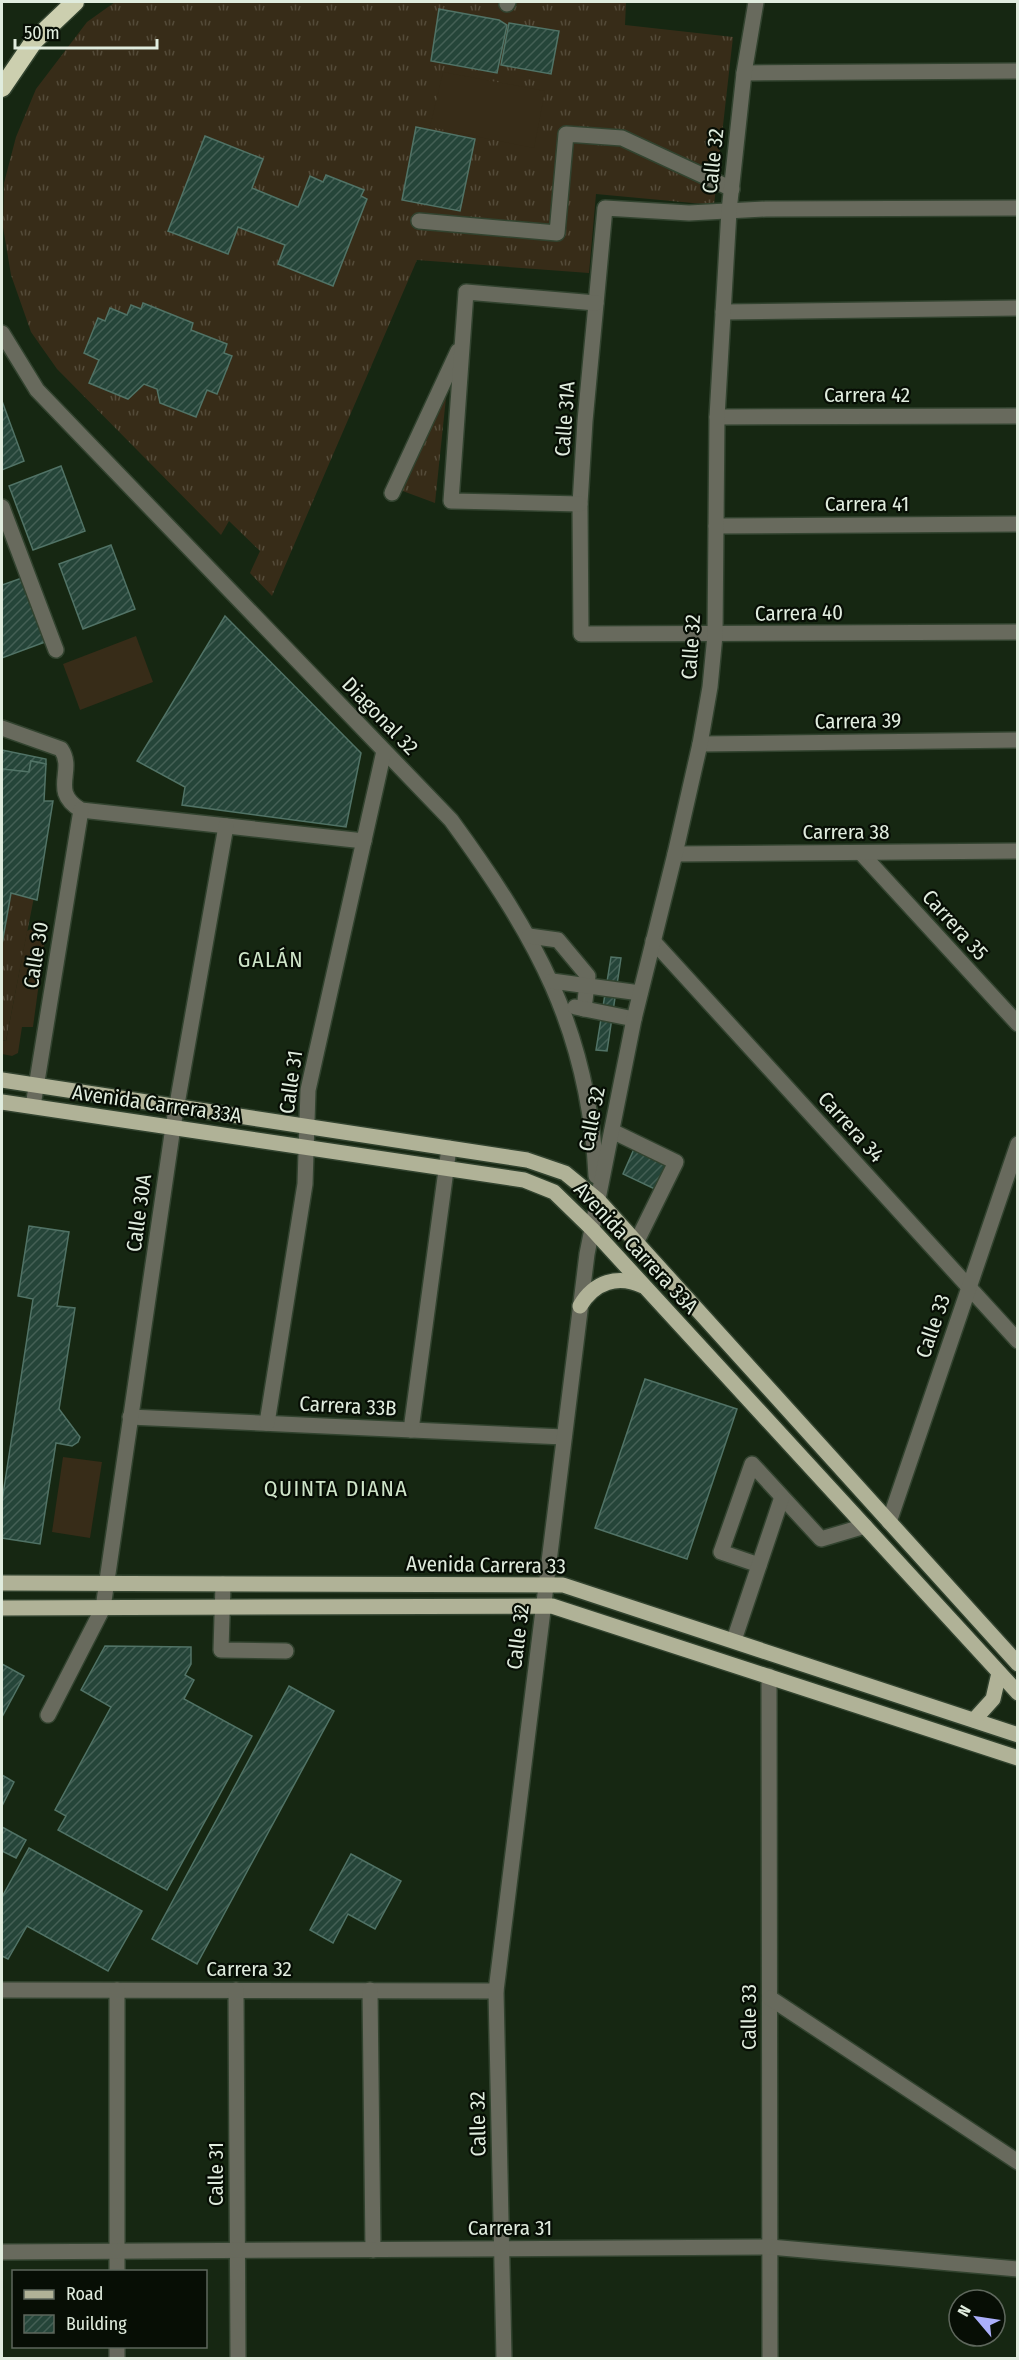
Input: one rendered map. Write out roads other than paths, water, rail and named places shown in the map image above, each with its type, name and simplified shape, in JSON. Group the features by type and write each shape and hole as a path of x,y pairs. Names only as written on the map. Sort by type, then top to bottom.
{"highway":[{"path":"2,88 34,41 75,2"}],"main road":[{"name":"Avenida Carrera 33A","path":"2,1080 449,1148 546,1165 573,1178 598,1200 1017,1664"},
{"name":"Avenida Carrera 33A","path":"2,1102 446,1168 536,1183 554,1192 592,1229 1017,1693"},
{"path":"580,1306 592,1291 608,1282 625,1280 645,1287"},
{"path":"865,1526 889,1522"},
{"name":"Avenida Carrera 33","path":"2,1583 546,1585 582,1589 1017,1735"},
{"name":"Avenida Carrera 33","path":"2,1608 543,1606 581,1613 1017,1758"},
{"path":"974,1720 993,1699 999,1673"}],"street":[{"name":"Calle 32","path":"504,2358 496,1991 580,1306 592,1229 640,993 700,744 715,635 717,417 729,211 744,73 756,2"},
{"path":"744,73 1017,72"},
{"path":"419,221 557,233 566,134 622,138 732,189"},
{"name":"Calle 31A","path":"581,634 580,504 585,421 605,208 689,213 729,211"},
{"path":"729,211 1017,208"},
{"path":"580,504 451,501 462,341 466,292 596,303"},
{"path":"723,312 1017,308"},
{"name":"Diagonal 32","path":"2,333 37,390 63,420 451,820 510,903 552,981 561,1004 592,1118 598,1200"},
{"path":"392,493 462,341"},
{"name":"Carrera 42","path":"717,417 1017,416"},
{"path":"2,507 56,650"},
{"name":"Carrera 41","path":"716,526 1017,524"},
{"name":"Carrera 40","path":"581,634 1017,632"},
{"path":"2,728 61,749 65,756 64,793 70,803 81,810 364,841"},
{"name":"Carrera 39","path":"700,744 1017,740"},
{"name":"Calle 31","path":"267,1423 305,1184 308,1090 384,751"},
{"name":"Calle 30","path":"33,1106 81,810"},
{"name":"Calle 30A","path":"103,1608 173,1127 226,826"},
{"name":"Carrera 38","path":"675,854 1017,851"},
{"name":"Carrera 35","path":"861,853 1017,1024"},
{"path":"529,936 558,940 588,976 584,1009"},
{"name":"Carrera 34","path":"653,941 1017,1341"},
{"path":"552,981 640,993"},
{"path":"561,1004 634,1020"},
{"path":"612,1131 676,1162 636,1243"},
{"name":"Calle 33","path":"889,1522 1017,1144"},
{"path":"411,1430 449,1148"},
{"name":"Carrera 33B","path":"130,1417 564,1437"},
{"path":"759,1565 721,1552 752,1464 821,1539 865,1526"},
{"path":"734,1640 782,1497"},
{"path":"223,1584 221,1650 286,1651"},
{"path":"48,1715 103,1608"},
{"name":"Calle 33","path":"769,1676 770,2358"},
{"name":"Carrera 32","path":"2,1990 496,1991"},
{"path":"117,1990 117,2270"},
{"name":"Calle 31","path":"236,1990 238,2358"},
{"path":"370,1990 373,2250"},
{"path":"770,1998 1017,2162"},
{"name":"Carrera 31","path":"2,2252 770,2247 1017,2269"}],"district":[{"name":"GALÁN","path":"271,959"},
{"name":"QUINTA DIANA","path":"336,1488"}]}
